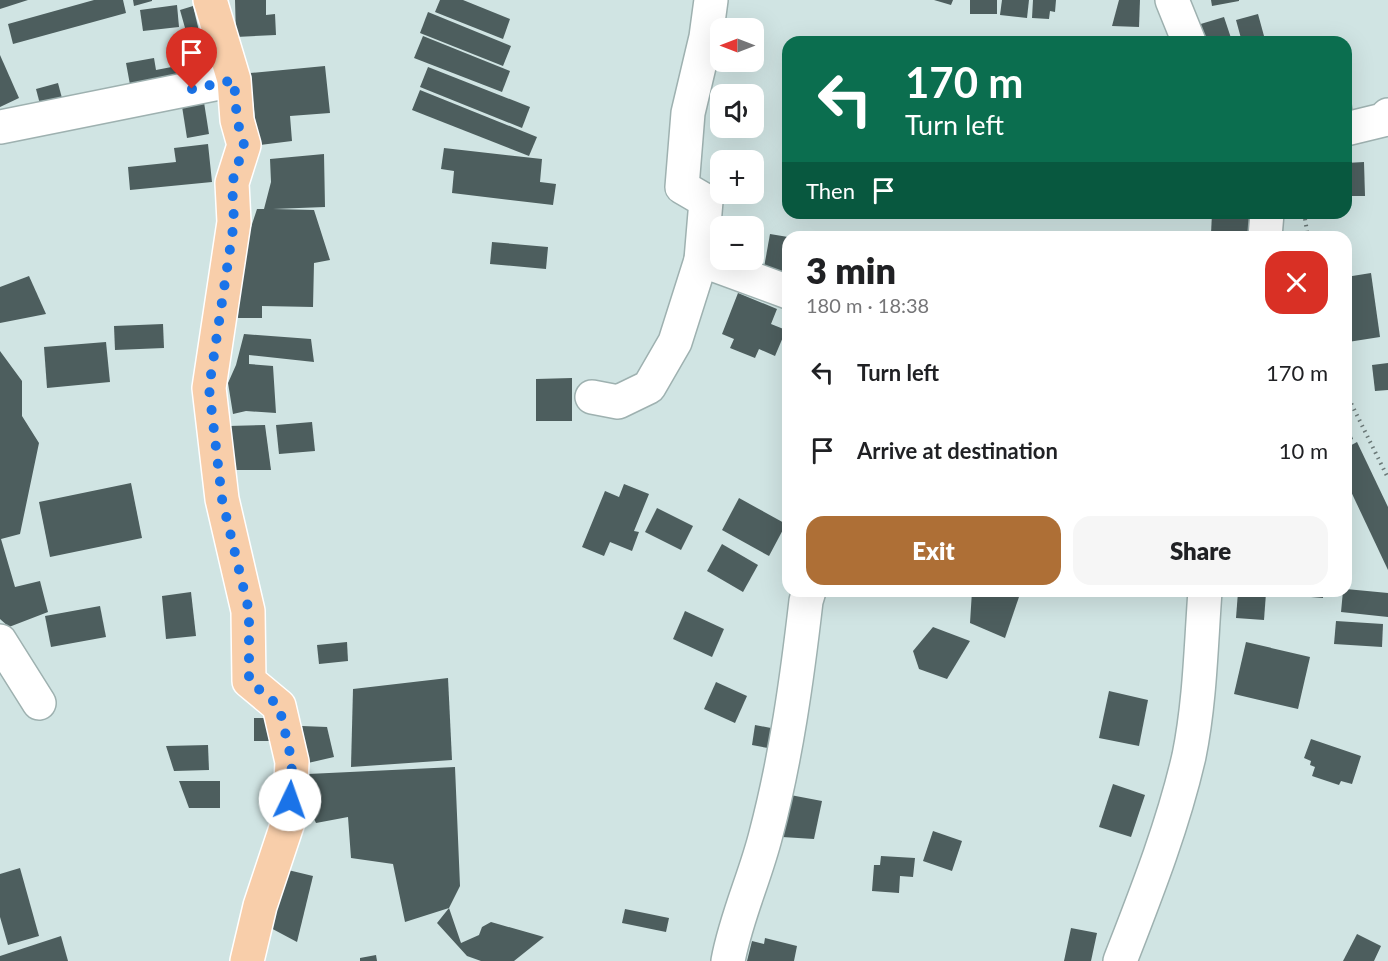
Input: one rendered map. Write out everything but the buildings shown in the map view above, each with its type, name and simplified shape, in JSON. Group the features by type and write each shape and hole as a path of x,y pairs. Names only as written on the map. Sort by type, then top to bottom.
{"main road":[{"path":"210,0 234,80 237,120 244,145 232,183 234,222 209,388 222,499 249,611 249,681 279,706 292,762 290,819 260,906 247,961"}],"street":[{"path":"592,397 618,402 649,387 675,342 701,260 706,201 682,187 688,113 706,37 711,0"},
{"path":"1172,0 1187,36"},
{"path":"0,127 234,80"},
{"path":"1352,128 1383,120 1388,115"},
{"path":"701,260 782,290"},
{"path":"728,961 734,926 766,836 796,694 807,597"},
{"path":"1120,961 1152,881 1189,755 1200,668 1205,597"},
{"path":"0,641 39,703"}],"path":[{"path":"1352,405 1388,478"}],"route":[{"path":"192,89 234,80 237,120 244,145 232,183 234,222 209,388 222,499 249,611 249,681 279,706 292,762 290,800"}]}
